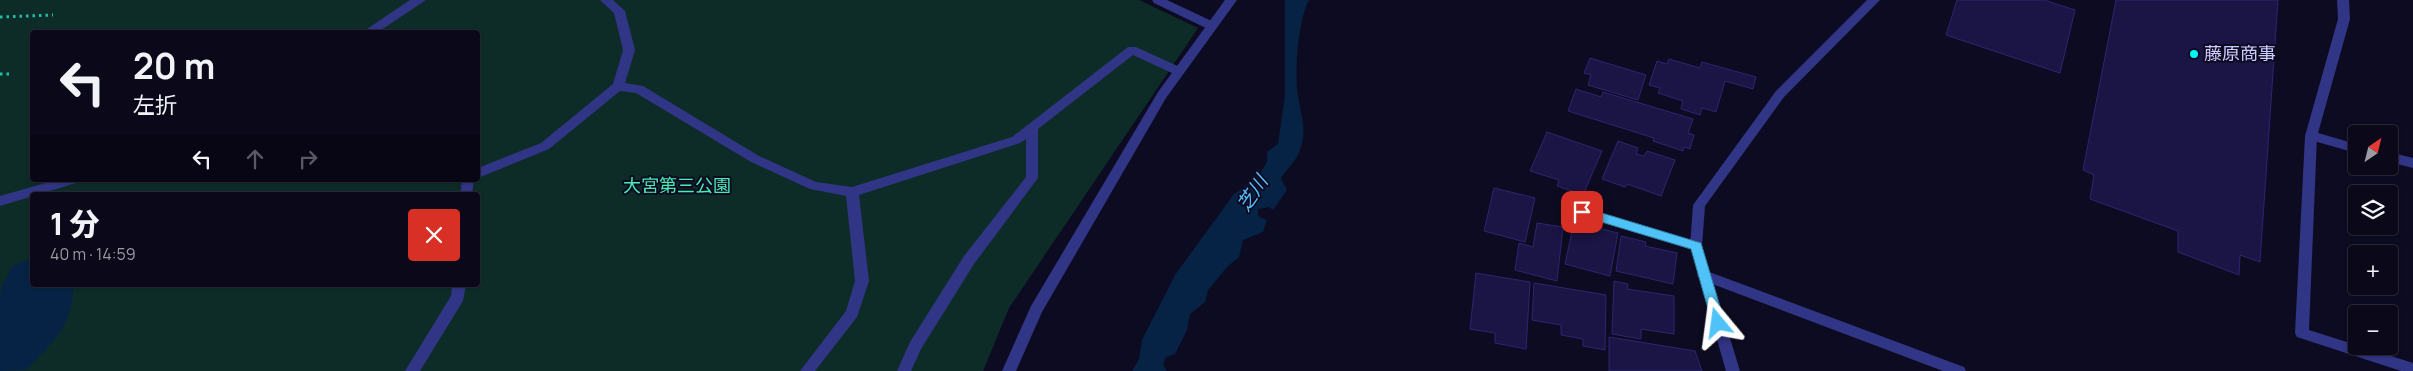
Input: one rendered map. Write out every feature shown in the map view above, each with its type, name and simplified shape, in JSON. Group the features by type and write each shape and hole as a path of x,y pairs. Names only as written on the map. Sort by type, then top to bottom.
{"street":[{"path":"374,30 408,6 420,0"},
{"path":"480,172 545,146 585,116 618,86 629,50 619,12 606,0"},
{"path":"1158,0 1212,26"},
{"path":"1010,371 1036,310 1162,95 1231,0"},
{"path":"1733,371 1696,246 1699,205 1780,94 1874,0"},
{"path":"2343,0 2344,19 2311,136 2302,333 2413,369"},
{"path":"618,86 639,89 755,159 814,186 852,192 1016,140 1132,50 1178,71"},
{"path":"904,371 915,346 969,260 1032,178 1032,128"},
{"path":"2311,136 2348,146"},
{"path":"2398,159 2413,163"},
{"path":"31,192 65,182"},
{"path":"0,201 30,192"},
{"path":"807,371 852,312 862,281 852,192"},
{"path":"1582,212 1696,246"},
{"path":"1704,275 1959,371"},
{"path":"412,371 458,297 459,287"}],"path":[{"path":"0,17 53,15"},
{"path":"0,74 12,74"}],"green space":[{"name":"大宮第三公園","path":"0,0 1139,0 1198,28 1009,308 983,371 0,371"}],"water":[{"name":"芝川","path":"1285,0 1309,0 1302,20 1297,61 1297,86 1303,124 1303,138 1299,153 1281,178 1287,190 1273,210 1269,207 1258,209 1258,216 1267,220 1263,232 1243,240 1239,257 1227,267 1208,290 1205,302 1190,314 1187,330 1175,354 1166,357 1163,365 1167,371 1132,371 1139,359 1142,340 1175,275 1234,194 1257,178 1267,162 1267,152 1278,144 1285,96"}],"building":[{"path":"1957,0 2044,0 2075,10 2060,73 1946,35"},
{"path":"2116,0 2278,0 2260,262 2240,255 2239,275 2178,252 2178,231 2090,199 2094,175 2083,170"},
{"path":"1590,58 1646,75 1638,100 1588,85 1591,75 1584,73"},
{"path":"1669,59 1700,68 1702,62 1756,77 1753,89 1725,81 1716,112 1702,108 1700,115 1681,109 1683,101 1658,93 1660,88 1649,85 1657,61 1667,64"},
{"path":"1576,89 1601,97 1603,92 1693,119 1688,133 1694,135 1690,149 1684,147 1683,151 1653,141 1654,138 1568,111"},
{"path":"1547,132 1602,151 1583,195 1557,186 1559,180 1530,171"},
{"path":"1618,141 1638,148 1636,154 1644,156 1647,151 1675,160 1661,196 1627,184 1625,187 1602,179"},
{"path":"1494,188 1535,198 1525,242 1484,231"},
{"path":"1574,222 1618,233 1610,276 1565,264"},
{"path":"1537,223 1563,227 1557,281 1515,270 1519,243 1533,247"},
{"path":"1621,236 1646,242 1645,246 1677,253 1673,284 1616,271"},
{"path":"1476,273 1530,282 1526,349 1495,343 1495,333 1470,329"},
{"path":"1614,281 1628,284 1627,289 1674,296 1674,334 1641,329 1641,339 1612,334"},
{"path":"1534,283 1606,295 1605,350 1583,346 1583,339 1561,335 1561,325 1532,320"},
{"path":"1609,337 1695,351 1702,371 1609,371"}],"waterway":[{"path":"0,348 33,315 38,287"}],"place":[{"name":"藤原商事","path":"2194,54"}],"route":[{"path":"1582,212 1696,246 1718,323"}]}
